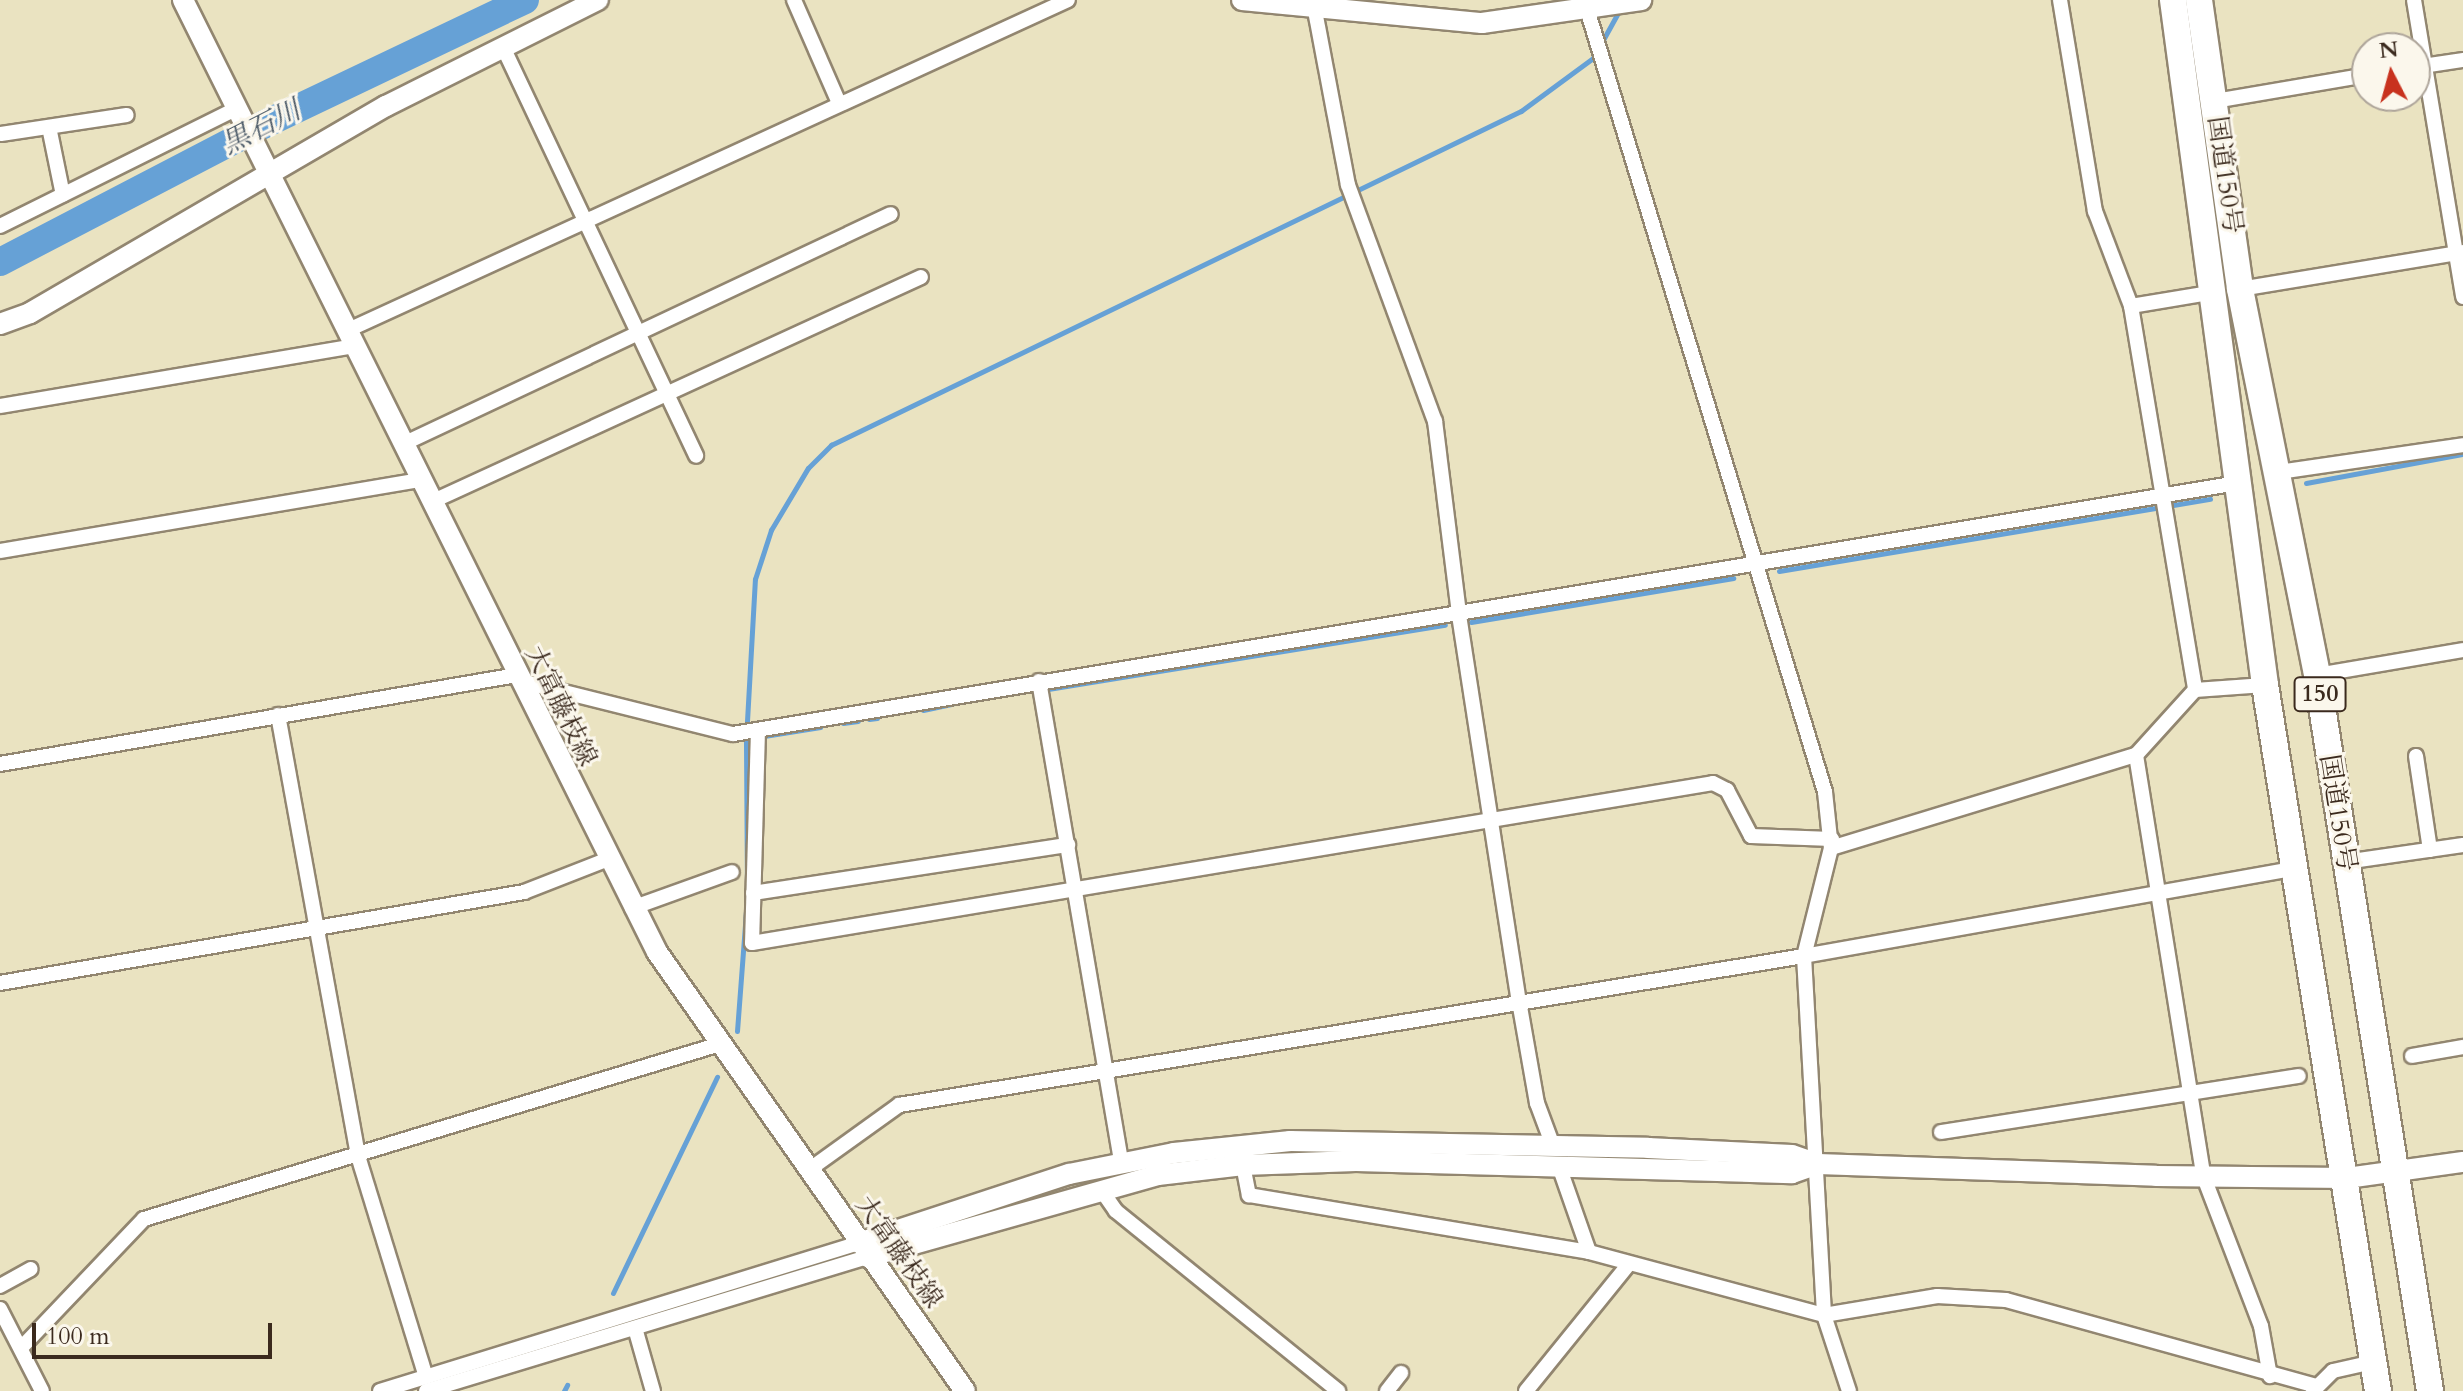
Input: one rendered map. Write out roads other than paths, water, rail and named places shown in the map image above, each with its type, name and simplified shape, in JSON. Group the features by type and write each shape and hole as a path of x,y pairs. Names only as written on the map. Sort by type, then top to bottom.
{"highway":[{"name":"国道150号","path":"2173,0 2228,290 2279,472 2317,675 2430,1391"},
{"name":"国道150号","path":"2199,0 2215,101 2237,483 2265,685 2347,1178 2378,1391"}],"street":[{"name":"大富藤枝線","path":"183,0 632,908 720,1044 965,1391"},
{"path":"0,324 30,313 265,165 598,0"},
{"path":"794,0 839,103"},
{"path":"0,406 350,338 584,221 1068,0"},
{"path":"1242,0 1314,3 1482,23 1628,2"},
{"path":"2060,0 2095,211 2131,306 2195,690"},
{"path":"2414,0 2416,32"},
{"path":"1314,3 1350,192 1435,421 1459,615 1519,1001 1537,1103 1553,1146"},
{"path":"1587,9 1753,565 1825,792 1831,844 1804,956 1818,1164 1824,1315 1849,1391"},
{"path":"503,47 696,456"},
{"path":"2431,65 2463,60"},
{"path":"2215,101 2351,78"},
{"path":"0,222 238,112"},
{"path":"2429,112 2459,253 2463,297"},
{"path":"1,134 127,115"},
{"path":"49,127 63,195"},
{"path":"403,444 891,214"},
{"path":"2131,306 2459,253"},
{"path":"431,502 921,277"},
{"path":"2279,472 2463,445"},
{"path":"0,551 421,480"},
{"path":"0,764 278,715 519,678 751,731 1753,565 2163,502 2237,483"},
{"path":"2317,675 2463,650"},
{"path":"1039,681 1121,1162"},
{"path":"751,731 752,943 1713,783 1727,790 1751,836 1831,844 2136,755 2195,690 2265,685"},
{"path":"278,715 358,1156 426,1384"},
{"path":"2136,755 2203,1175 2261,1326 2270,1376"},
{"path":"2416,756 2430,850"},
{"path":"753,893 1068,845"},
{"path":"2345,862 2463,845"},
{"path":"0,983 524,892 608,859"},
{"path":"810,1169 899,1105 1804,956 2294,869"},
{"path":"632,908 732,872"},
{"path":"21,1348 144,1219 720,1044"},
{"path":"2412,1056 2463,1047"},
{"path":"1941,1132 2299,1076"},
{"path":"380,1391 426,1384 635,1328 1121,1162 1290,1141 1792,1155 1818,1164 2347,1178 2463,1162"},
{"path":"426,1384 864,1250 1158,1175 1243,1165 1356,1161 1792,1173 1818,1164"},
{"path":"1243,1165 1249,1195 1589,1252 1628,1265 1824,1315 1937,1296 2006,1300 2315,1389 2333,1371 2373,1362"},
{"path":"1560,1169 1589,1252"},
{"path":"1102,1191 1116,1211 1338,1391"},
{"path":"1526,1391 1628,1265"},
{"path":"0,1286 31,1269"},
{"path":"0,1309 42,1391"},
{"path":"635,1328 653,1391"},
{"path":"1387,1391 1401,1373"}],"waterway":[{"name":"黒石川","path":"0,262 265,124 525,0"},
{"path":"747,888 746,739 755,579 771,530 808,468 831,445 1521,111 1593,58 1620,9"},
{"path":"2306,483 2463,454"},
{"path":"1779,571 2210,499"},
{"path":"1471,622 1733,578"},
{"path":"1048,689 1445,625"},
{"path":"923,710 952,704"},
{"path":"869,719 877,718"},
{"path":"843,723 858,721"},
{"path":"764,736 820,727"},
{"path":"737,1031 746,910"},
{"path":"613,1293 717,1077"},
{"path":"564,1391 567,1385"}]}
